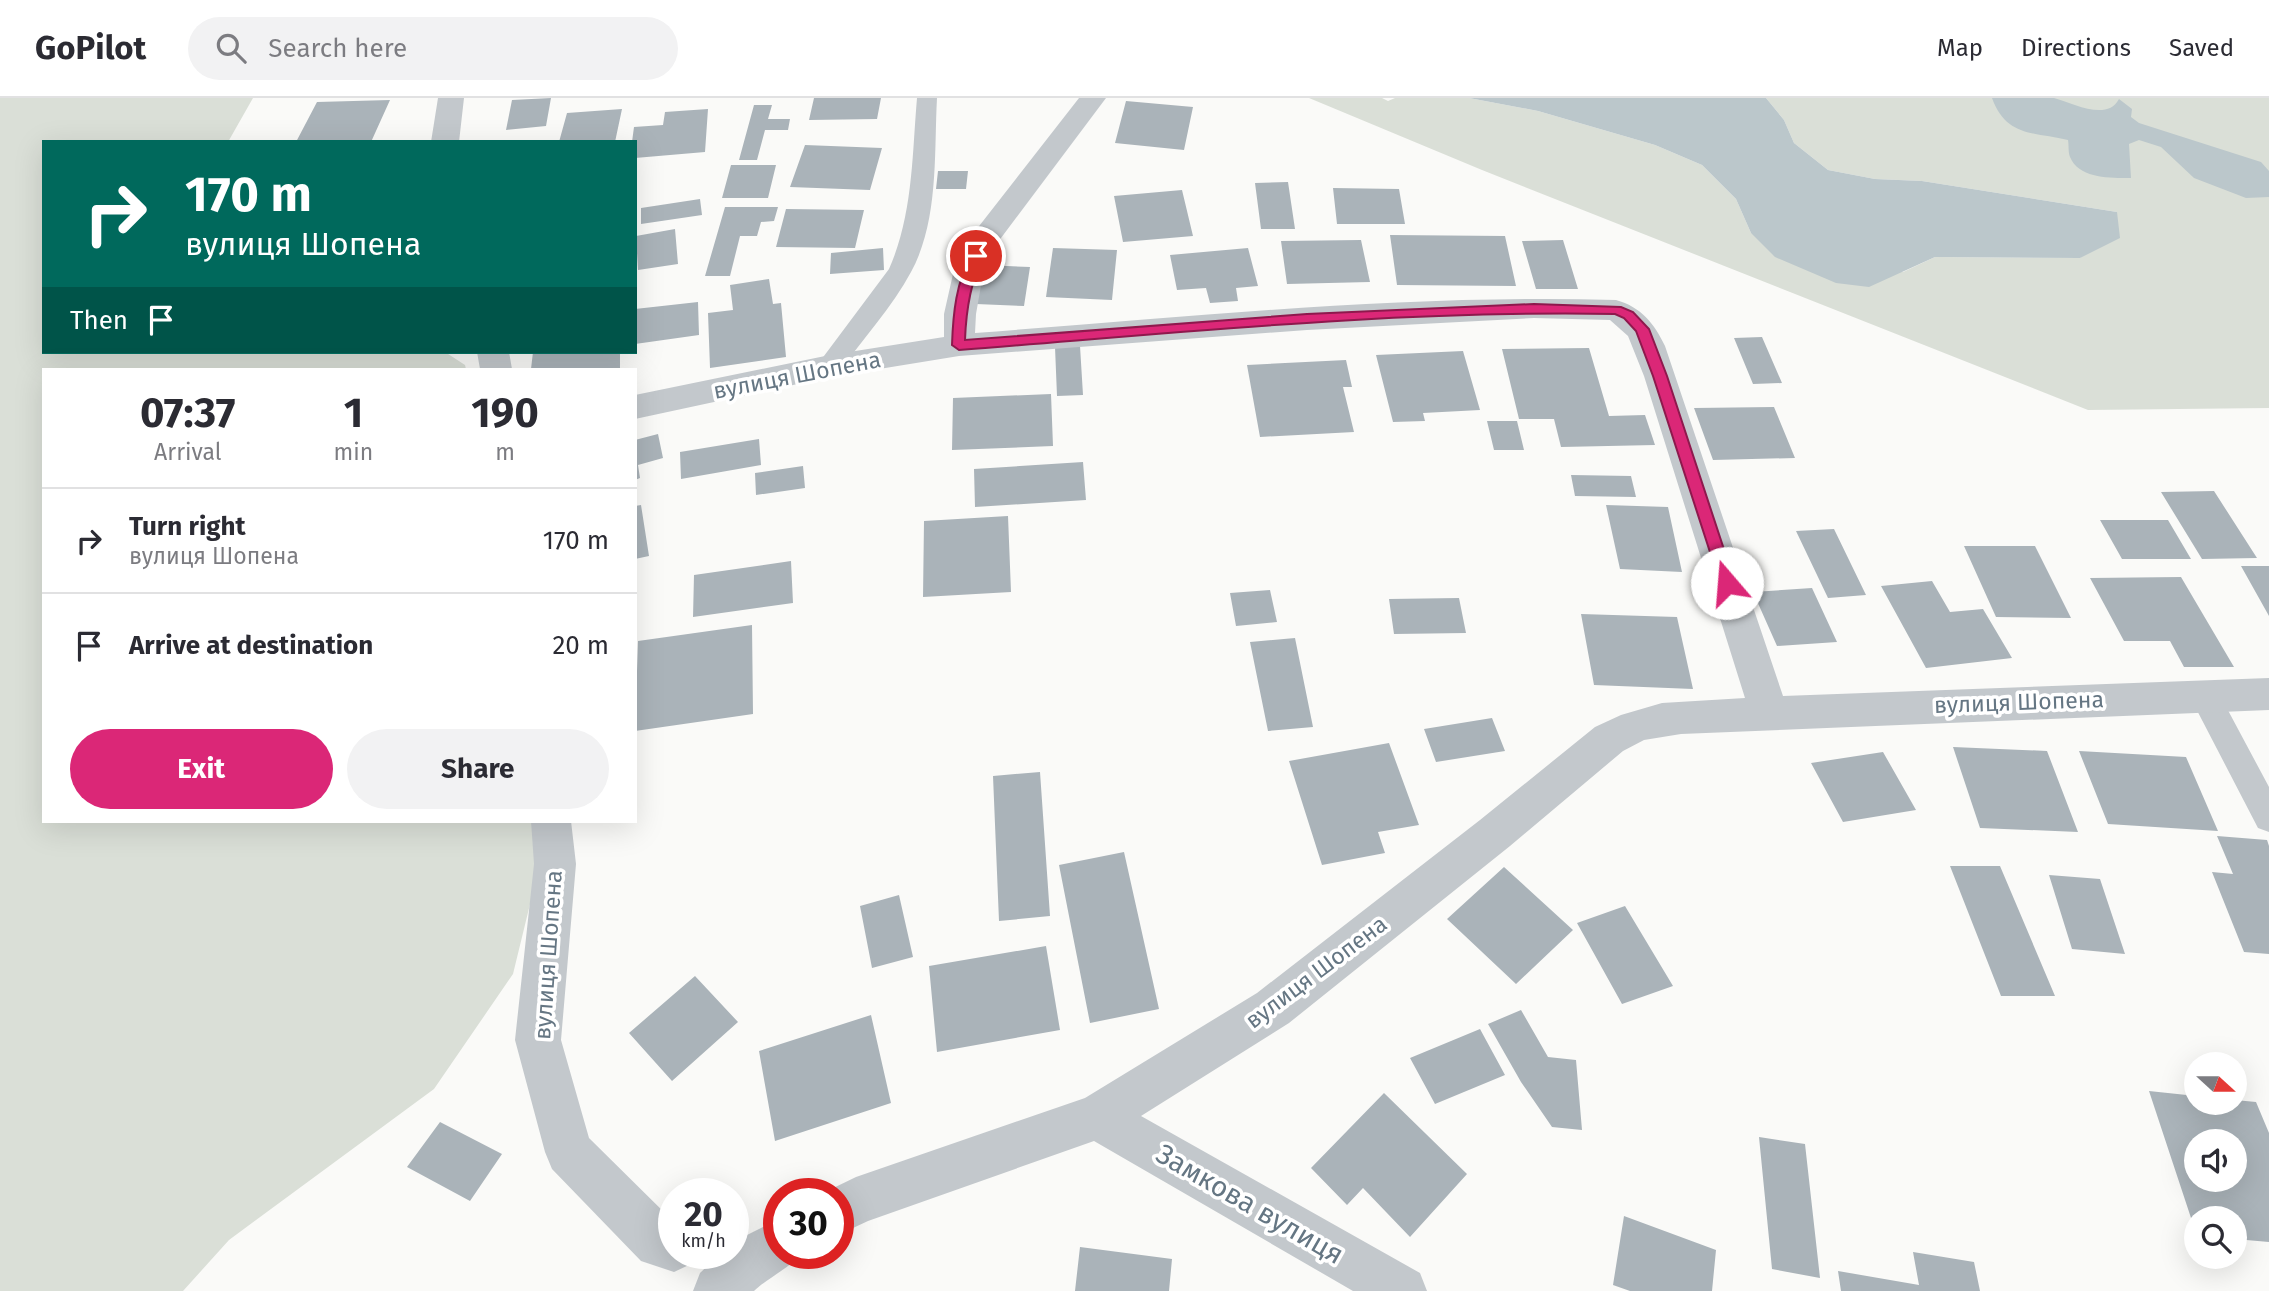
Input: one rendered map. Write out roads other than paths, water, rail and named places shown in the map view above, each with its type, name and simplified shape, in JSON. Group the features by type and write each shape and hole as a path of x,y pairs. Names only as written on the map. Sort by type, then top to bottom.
{"street":[{"path":"445,140 451,98"},
{"path":"959,345 960,314 968,274 985,239 1093,98"},
{"name":"вулиця Шопена","path":"637,407 830,366 959,345 1307,319 1534,308 1603,308 1629,315 1642,329 1660,376 1769,712"},
{"name":"вулиця Шопена","path":"854,1202 1097,1117 1273,1008 1495,833 1609,739 1628,728 1653,720 1769,712 2269,694"},
{"name":"вулиця Шопена","path":"551,823 555,864 538,1040 569,1152 658,1244"},
{"name":"Замкова вулиця","path":"1097,1117 1402,1291"}],"lane":[{"path":"830,366 900,271 908,256 916,225 927,98"},
{"path":"2204,695 2269,818"}]}
